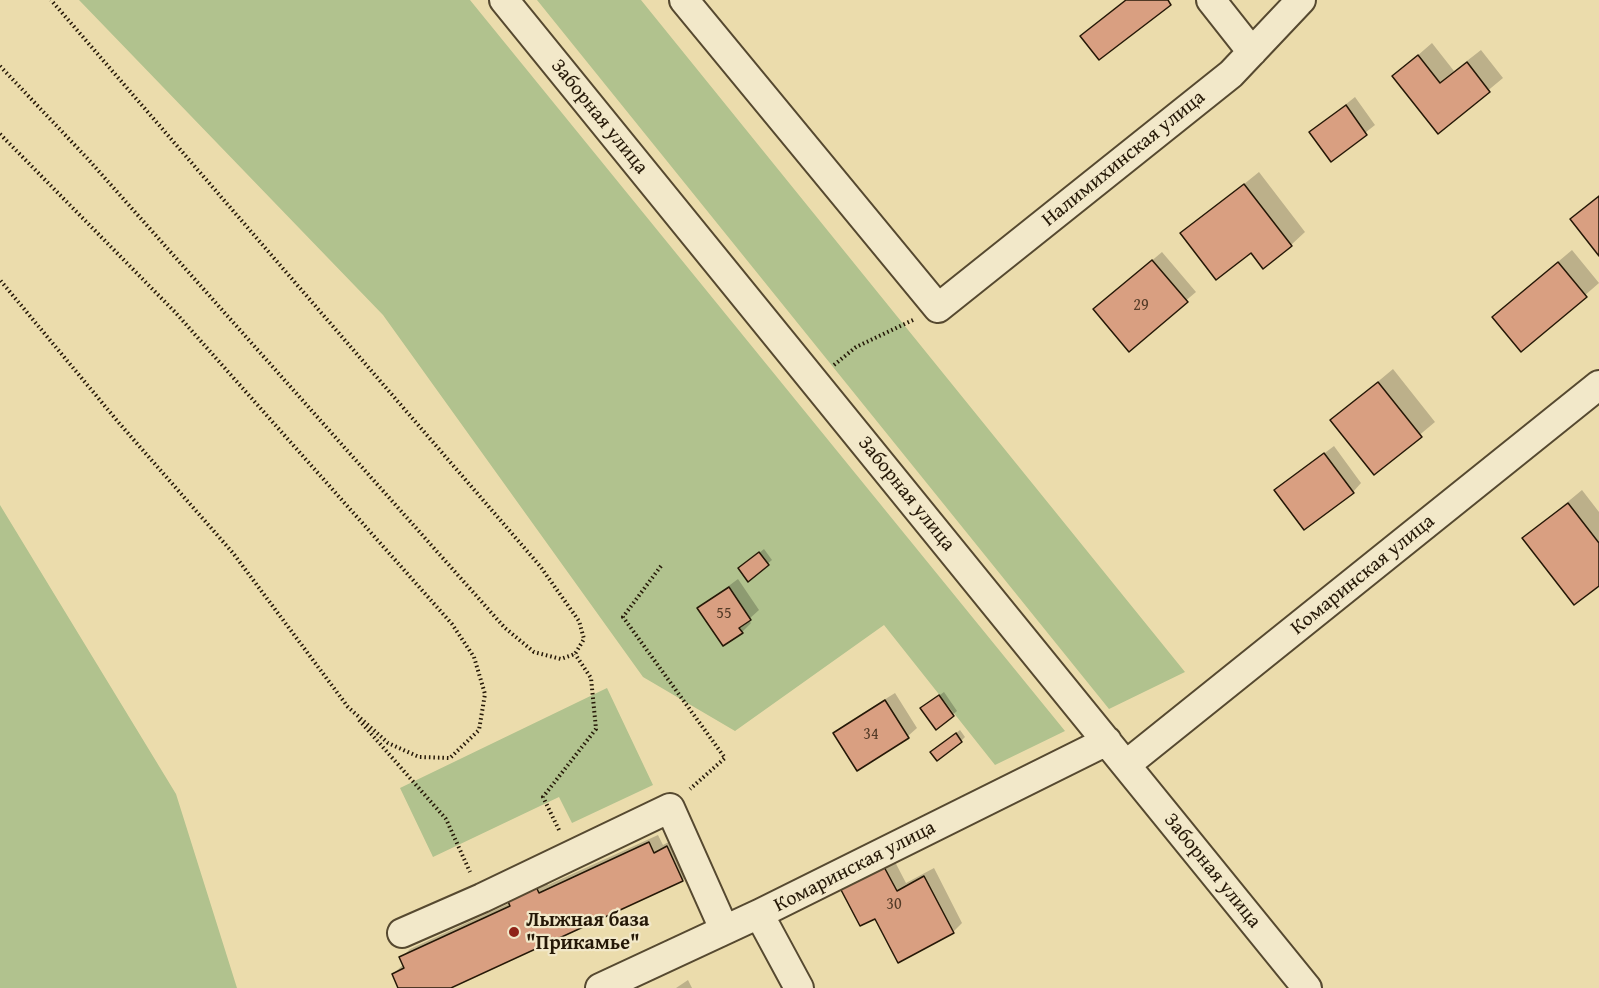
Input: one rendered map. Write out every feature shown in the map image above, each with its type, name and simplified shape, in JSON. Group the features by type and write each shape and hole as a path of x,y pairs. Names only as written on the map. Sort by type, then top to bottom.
{"street":[{"name":"Заборная улица","path":"504,0 1127,764 1306,988"},
{"path":"684,0 938,308"},
{"path":"1211,0 1252,52"},
{"name":"Налимихинская улица","path":"938,308 1231,74 1301,0"},
{"name":"Комаринская улица","path":"1127,764 1599,385"},
{"name":"Комаринская улица","path":"600,988 759,914 1107,741"},
{"path":"402,933 482,898 670,808 724,929"},
{"path":"759,914 799,988"}],"path":[{"path":"0,66 87,158 505,628 534,652 561,659 575,654 584,639 579,621 540,566 51,0"},
{"path":"0,134 175,312 452,624 474,657 485,694 479,730 450,758 419,757 388,743 348,707"},
{"path":"0,279 119,423 233,553 348,707 446,819 482,898"},
{"path":"815,381 856,347 938,308"},
{"path":"661,566 623,617 725,758 670,808"},
{"path":"571,855 543,797 596,729 591,678 575,654"}],"green space":[{"path":"79,0 470,0 1065,731 995,765 884,625 735,731 643,677 383,315"},
{"path":"537,0 641,0 1185,672 1109,709"},
{"path":"0,505 176,794 237,988 0,988"},
{"path":"607,688 653,785 572,823 559,797 433,857 400,788"}],"building":[{"path":"1126,0 1168,0 1171,5 1099,60 1080,36"},
{"path":"1418,55 1440,83 1467,62 1490,92 1438,134 1392,76"},
{"path":"1346,105 1367,135 1331,162 1309,132"},
{"path":"1244,184 1292,246 1263,269 1251,253 1216,280 1180,233"},
{"path":"1599,196 1599,256 1570,219"},
{"path":"1152,260 1188,302 1129,352 1093,309"},
{"path":"1558,262 1587,297 1521,352 1492,317"},
{"path":"1378,382 1422,437 1374,475 1330,420"},
{"path":"1324,453 1354,493 1304,530 1274,490"},
{"path":"1568,503 1599,543 1599,586 1574,605 1522,538"},
{"path":"759,552 769,565 748,582 738,568"},
{"path":"729,587 751,620 739,628 743,633 723,646 697,608"},
{"path":"939,695 954,716 936,730 920,708"},
{"path":"885,700 909,738 857,771 833,733"},
{"path":"956,733 962,742 937,761 930,752"},
{"name":"Лыжная база \"Прикамье\"","path":"649,842 654,853 667,846 683,881 451,988 398,988 392,974 404,968 399,957 510,906 504,892 532,878 539,893"},
{"path":"883,865 897,891 924,876 954,933 898,963 875,919 860,926 840,888"}],"place":[{"name":"Лыжная база \"Прикамье\"","path":"514,932"}]}
